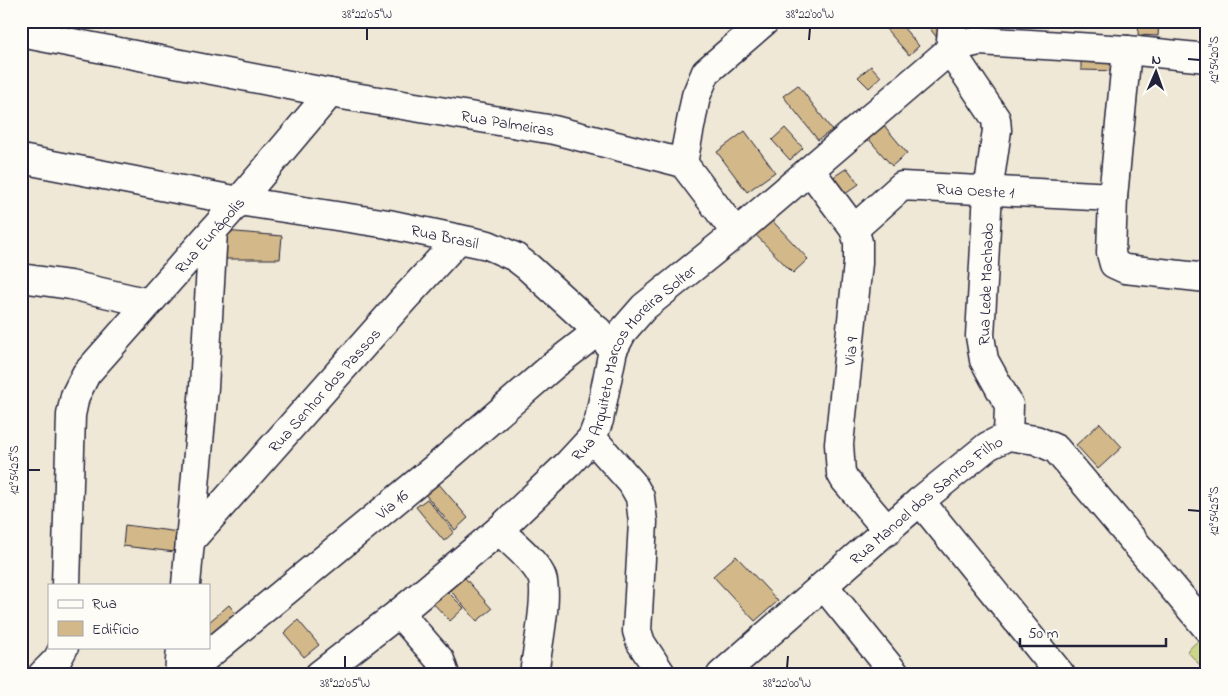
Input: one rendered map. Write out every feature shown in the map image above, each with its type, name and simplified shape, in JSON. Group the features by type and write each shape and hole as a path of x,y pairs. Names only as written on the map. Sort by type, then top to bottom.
{"street":[{"path":"736,233 683,163 696,96 706,72 765,21"},
{"path":"950,50 953,21"},
{"name":"Rua Palmeiras","path":"21,33 330,93 554,130 683,163"},
{"path":"950,50 961,45 979,41 1127,50 1207,58"},
{"name":"Rua Arquiteto Marcos Moreira Solter","path":"319,675 399,613 499,530 568,464 592,438 599,420 605,340 623,332 644,306 736,233 950,50"},
{"name":"Rua Lede Machado","path":"950,50 996,119 997,130 988,192 980,336 984,360 1009,405 1008,436"},
{"path":"1127,50 1113,197 1111,253 1114,264 1125,269 1207,278"},
{"name":"Rua Eunápolis","path":"66,584 71,416 75,396 86,374 240,201 330,93"},
{"name":"Rua Brasil","path":"21,159 240,201 356,218 488,245 515,257 563,297 605,340"},
{"name":"Via 9","path":"810,170 854,229 858,242 858,263 839,444 840,460 845,480 888,531"},
{"name":"Rua Oeste 1","path":"854,229 902,186 988,192 1113,197"},
{"path":"186,584 204,387 213,231"},
{"name":"Rua Senhor dos Passos","path":"190,541 459,239"},
{"path":"21,278 70,285 149,303"},
{"name":"Via 16","path":"184,675 441,463 554,365 605,340"},
{"name":"Rua Manoel dos Santos Filho","path":"721,675 888,531 920,501 988,446 1008,436 1036,440 1056,449 1207,628"},
{"path":"592,438 632,483 640,497 643,522 637,631 641,643 662,675"},
{"path":"920,501 1061,675"},
{"path":"499,530 534,566 544,583 544,597 534,675"},
{"path":"824,586 896,675"},
{"path":"399,613 440,660 445,675"},
{"path":"42,675 56,660 63,648"},
{"path":"179,675 181,648"}],"green space":[{"path":"1205,634 1207,636 1207,673 1187,651"}],"building":[{"path":"879,21 898,21 919,46 909,55"},
{"path":"924,21 949,21 938,39"},
{"path":"1103,21 1123,21 1123,25 1103,24"},
{"path":"1139,21 1159,21 1158,36 1138,35"},
{"path":"1081,52 1120,53 1119,71 1081,70"},
{"path":"871,66 881,77 869,88 858,77"},
{"path":"798,85 832,130 818,140 783,96"},
{"path":"882,123 907,153 892,166 866,136"},
{"path":"785,128 803,148 790,160 772,140"},
{"path":"745,131 775,172 747,192 717,152"},
{"path":"847,168 859,184 844,195 832,178"},
{"path":"766,214 808,259 793,273 750,229"},
{"path":"225,231 282,236 280,259 222,259"},
{"path":"1100,423 1122,447 1098,469 1076,445"},
{"path":"432,476 468,518 455,530 419,487"},
{"path":"427,499 454,532 444,541 416,507"},
{"path":"125,525 179,532 175,552 123,546"},
{"path":"736,556 778,601 755,621 713,576"},
{"path":"459,571 492,609 477,621 444,583"},
{"path":"440,584 464,608 450,621 427,597"},
{"path":"229,605 238,616 210,638 210,621"},
{"path":"298,620 319,645 304,657 284,633"}]}
